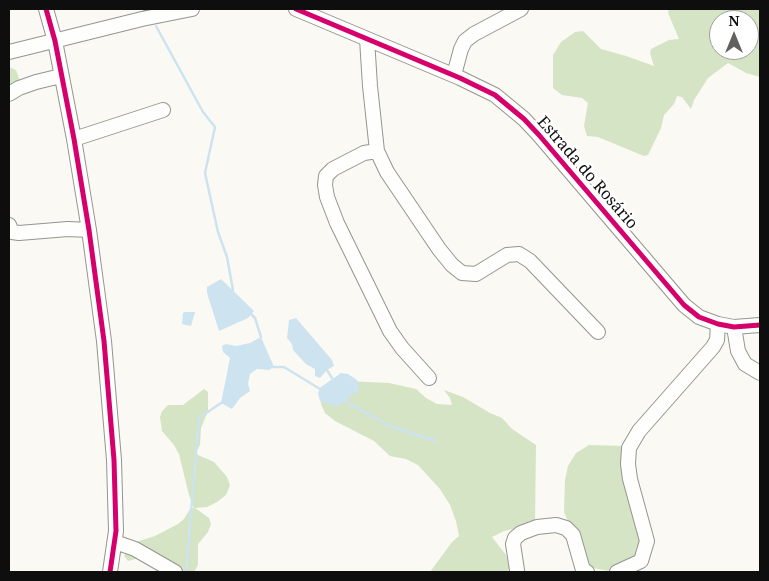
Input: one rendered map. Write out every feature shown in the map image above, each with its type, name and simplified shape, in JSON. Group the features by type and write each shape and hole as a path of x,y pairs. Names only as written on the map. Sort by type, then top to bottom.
{"street":[{"path":"46,9 55,41 74,139 89,230 104,342 114,460 116,531 110,572"},
{"path":"9,52 55,41 139,14 192,9"},
{"name":"Estrada do Rosário","path":"296,9 454,75 495,95 524,119 539,135 684,305 699,317 718,324 734,327 760,325"},
{"path":"454,75 460,49 465,41 474,34 521,9"},
{"path":"367,39 377,151 387,172 452,265 462,273 476,274 507,255 519,254 530,260 598,332"},
{"path":"9,94 36,82 61,76"},
{"path":"74,139 163,110"},
{"path":"377,151 364,153 333,169 326,176 327,197 390,332 429,378"},
{"path":"9,225 12,232 19,233 68,229 89,230"},
{"path":"617,572 641,561 647,541 630,479 628,464 629,448 639,431 713,347 717,340 718,324"},
{"path":"734,327 738,351 745,364 760,373"},
{"path":"517,570 513,544 515,538 521,533 537,527 556,525 566,528 573,535 583,570 588,572"},
{"path":"115,542 136,549 175,572"}],"green space":[{"path":"669,9 760,9 760,77 746,73 728,63 708,78 694,100 691,109 682,97 677,96 674,104 664,115 661,128 648,155 644,156 598,137 587,136 584,126 588,103 582,98 562,95 553,88 553,55 561,42 575,32 583,31 601,49 654,66 650,53 651,49 669,40 679,39 668,13"},
{"path":"9,67 16,70 20,81 9,92"},
{"path":"347,381 389,383 416,389 426,398 437,404 452,405 450,398 444,390 463,397 502,418 512,429 536,445 535,524 504,531 492,537 506,555 509,567 508,572 430,572 452,542 459,536 450,505 440,489 418,465 406,459 390,456 374,441 335,421 325,413 320,395"},
{"path":"204,389 208,392 208,411 201,428 200,445 196,452 198,455 214,462 227,477 230,485 226,495 217,502 207,507 195,508 209,518 211,524 208,532 198,544 198,565 194,572 164,572 146,556 128,561 124,556 136,542 155,536 178,524 184,519 190,509 194,508 179,454 162,431 160,417 162,411 168,405 183,405"},
{"path":"589,445 624,446 644,531 636,560 609,571 593,568 582,555 564,512 565,480 568,466 576,453"}],"water":[{"path":"221,279 254,311 248,318 219,331 207,293 207,287"},
{"path":"195,312 191,326 182,324 183,313"},
{"path":"296,318 332,360 334,366 327,370 320,378 315,376 315,369 306,364 293,350 292,344 287,338 289,320"},
{"path":"261,337 274,367 269,370 257,369 250,374 248,384 250,391 240,398 232,409 221,403 230,358 223,352 222,346 226,344 236,346 250,343"},
{"path":"341,373 348,374 357,380 360,389 337,407 320,401 318,393 321,387"}],"building":[{"path":"142,9 162,9 145,13"}],"waterway":[{"path":"156,26 203,112 215,127 205,173 218,232 227,257 233,290"},
{"path":"251,314 255,318 261,337"},
{"path":"274,367 284,367 320,389"},
{"path":"327,370 332,378"},
{"path":"344,401 390,426 436,441"},
{"path":"186,572 199,418 221,403"}],"cycle path":[{"path":"46,9 55,41 74,139 104,341 114,460 116,531 110,572"},
{"path":"296,9 460,78 495,95 524,119 539,135 684,305 699,317 718,324 734,327 760,325"}]}
